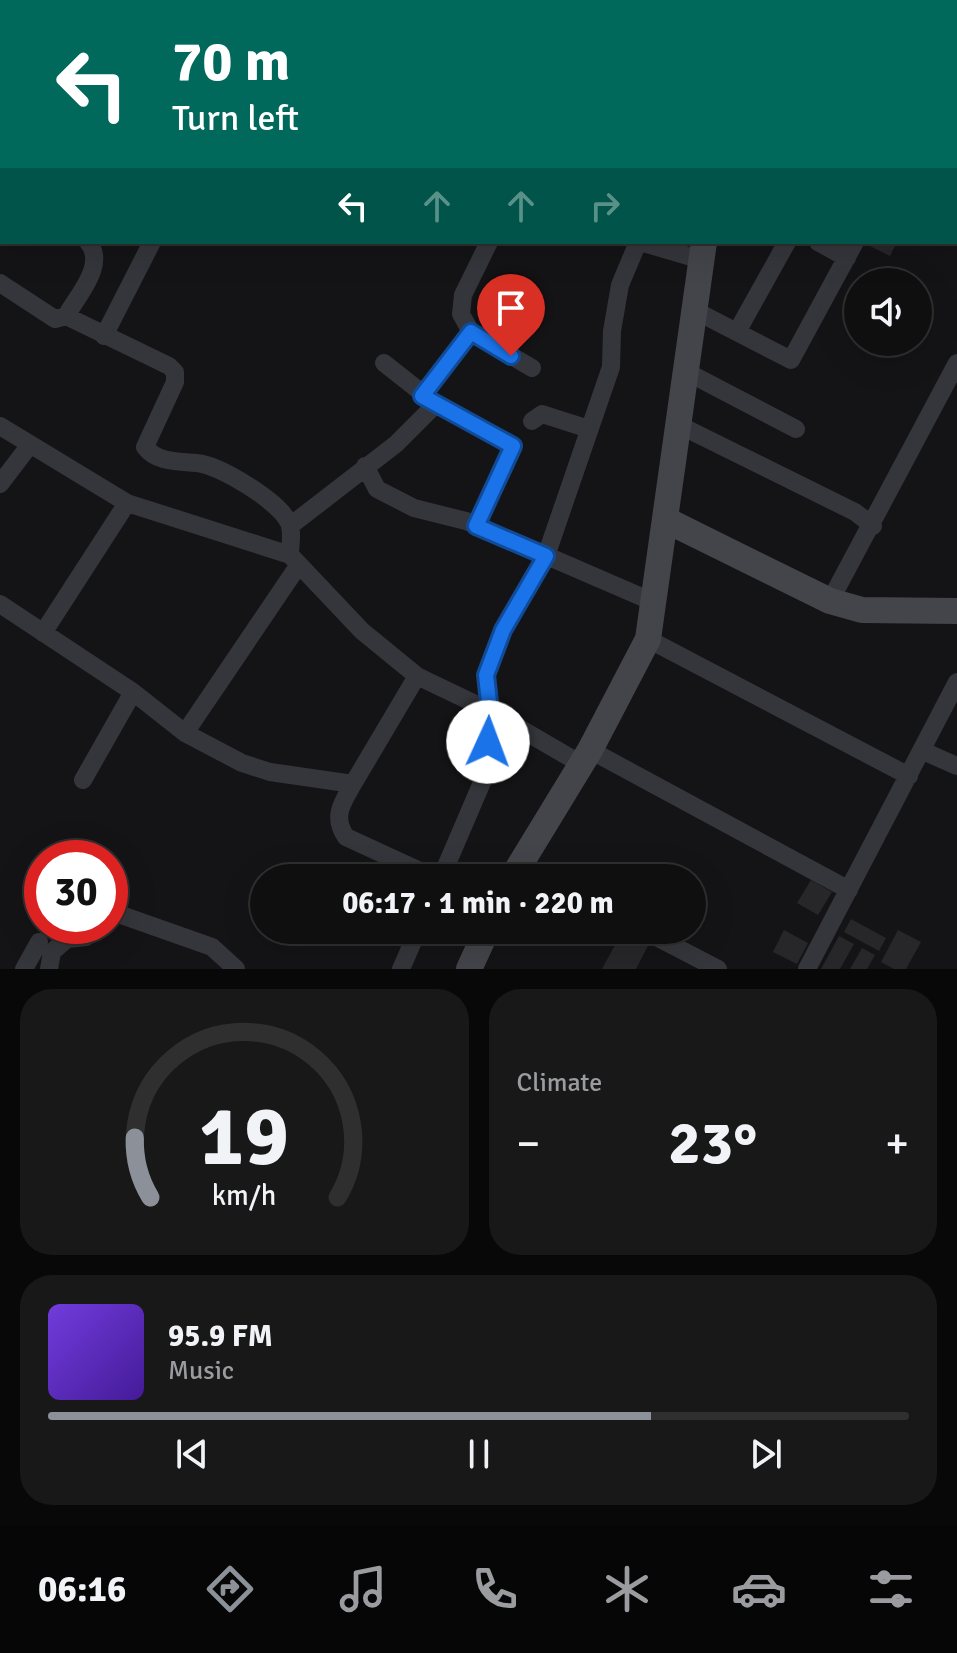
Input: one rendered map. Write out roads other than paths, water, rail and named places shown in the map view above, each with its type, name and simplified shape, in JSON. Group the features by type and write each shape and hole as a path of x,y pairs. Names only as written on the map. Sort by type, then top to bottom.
{"street":[{"path":"66,316 95,267 96,252 90,244"},
{"path":"104,336 151,244"},
{"path":"488,244 463,295 461,314 471,332 532,368"},
{"path":"447,864 486,773 490,711 486,675 503,630 546,556 611,367 612,331 620,285 638,244"},
{"path":"521,864 585,757 648,639 703,251 653,244"},
{"path":"738,330 786,244"},
{"path":"694,310 791,360 851,250 826,244"},
{"path":"0,283 55,319 66,316 175,372 175,382 145,441 148,452 169,461 199,463 219,470 280,508 290,526 294,560 185,733"},
{"path":"290,526 396,444 429,400 471,332"},
{"path":"384,363 429,400 513,446 476,526"},
{"path":"830,601 873,526 957,363"},
{"path":"685,371 796,429"},
{"path":"532,421 542,414 589,429"},
{"path":"679,425 855,512 873,526"},
{"path":"0,426 127,503 294,560 362,631 417,676 849,890"},
{"path":"0,484 29,446"},
{"path":"365,466 377,489 414,508 476,526 651,601"},
{"path":"43,633 127,503"},
{"path":"666,520 830,601 862,610 957,611"},
{"path":"0,604 133,692 185,733 242,763 270,772 353,784"},
{"path":"648,639 909,776"},
{"path":"405,864 346,837 339,827 338,811 417,676"},
{"path":"807,969 957,682"},
{"path":"83,780 133,692"},
{"path":"923,751 957,766"},
{"path":"128,917 212,947 236,969"},
{"path":"24,969 38,944"},
{"path":"49,969 52,952 61,944"},
{"path":"401,969 412,944"},
{"path":"469,969 481,944"},
{"path":"670,944 718,969"}]}
